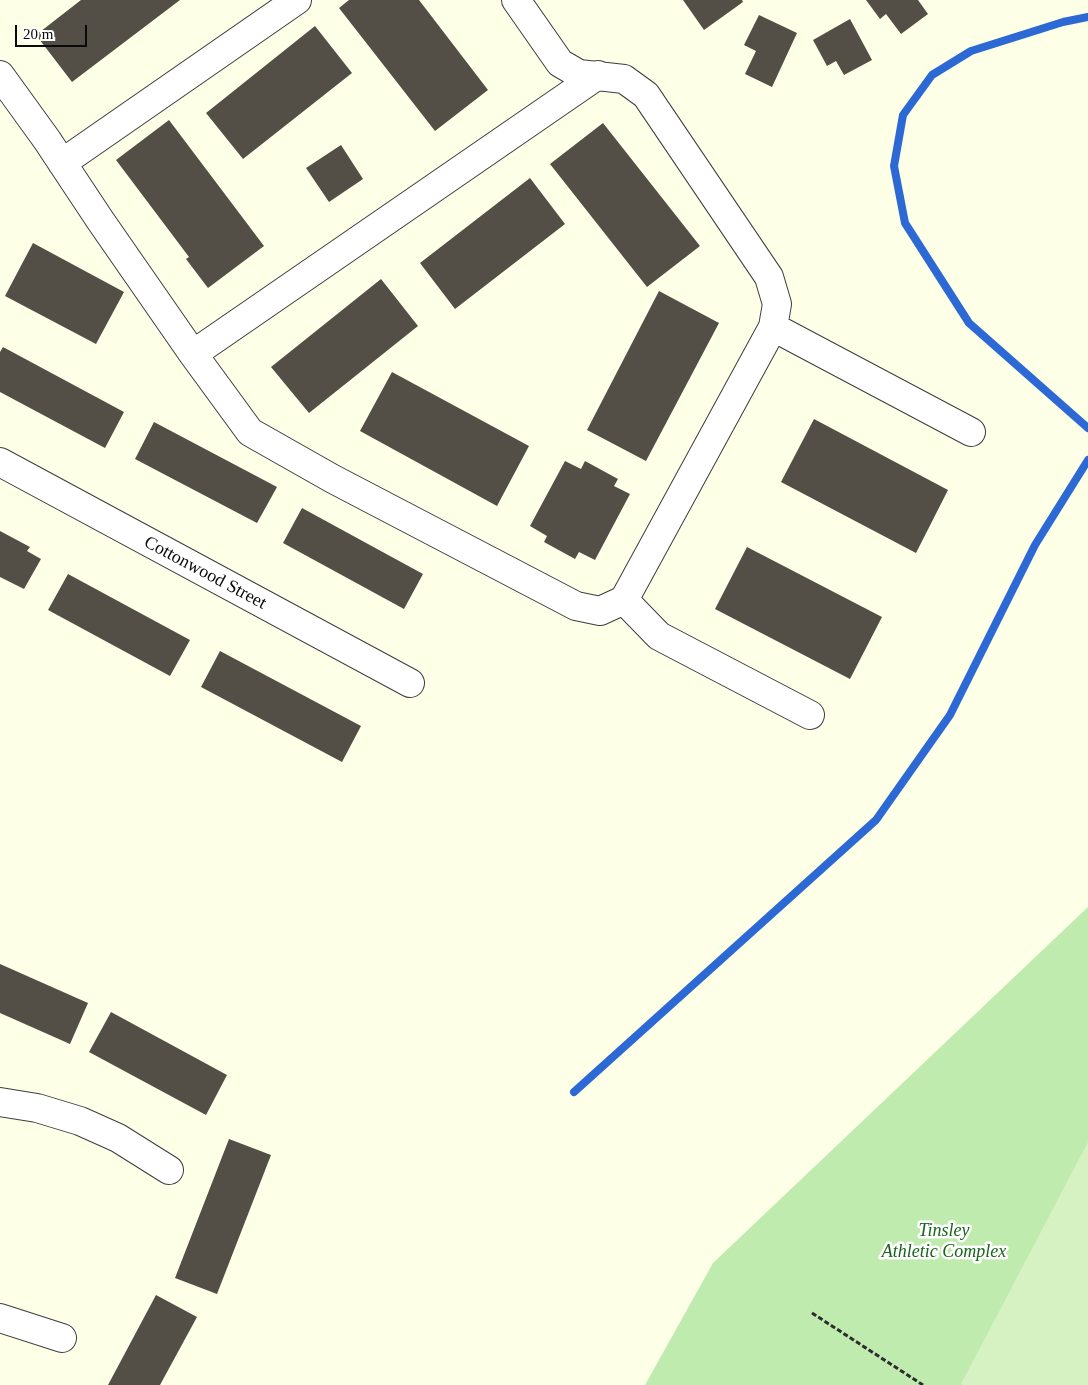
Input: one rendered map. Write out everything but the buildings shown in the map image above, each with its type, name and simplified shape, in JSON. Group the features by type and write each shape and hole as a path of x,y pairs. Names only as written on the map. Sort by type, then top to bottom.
{"street":[{"path":"62,162 298,0"},
{"path":"0,75 47,140 105,228 193,354 250,432 333,479 576,606 600,611 624,600 773,327 777,304 769,277 646,95 624,79 579,74 560,63 516,0"},
{"path":"193,354 598,75"},
{"path":"773,327 971,432"},
{"name":"Cottonwood Street","path":"0,462 410,684"},
{"path":"624,600 659,636 810,715"},
{"path":"0,1102 37,1108 80,1121 118,1138 169,1170"},
{"path":"0,1318 62,1338"}],"path":[{"path":"812,1313 923,1385"}],"green space":[{"name":"Tinsley Athletic Complex","path":"1088,907 1088,1385 645,1385 713,1263"},
{"path":"1088,1142 1088,1385 961,1384"}],"waterway":[{"path":"1088,17 1063,22 971,51 932,75 903,115 894,166 905,223 969,323 1088,428"},
{"path":"574,1092 876,820 950,715 1035,545 1088,460"}]}
